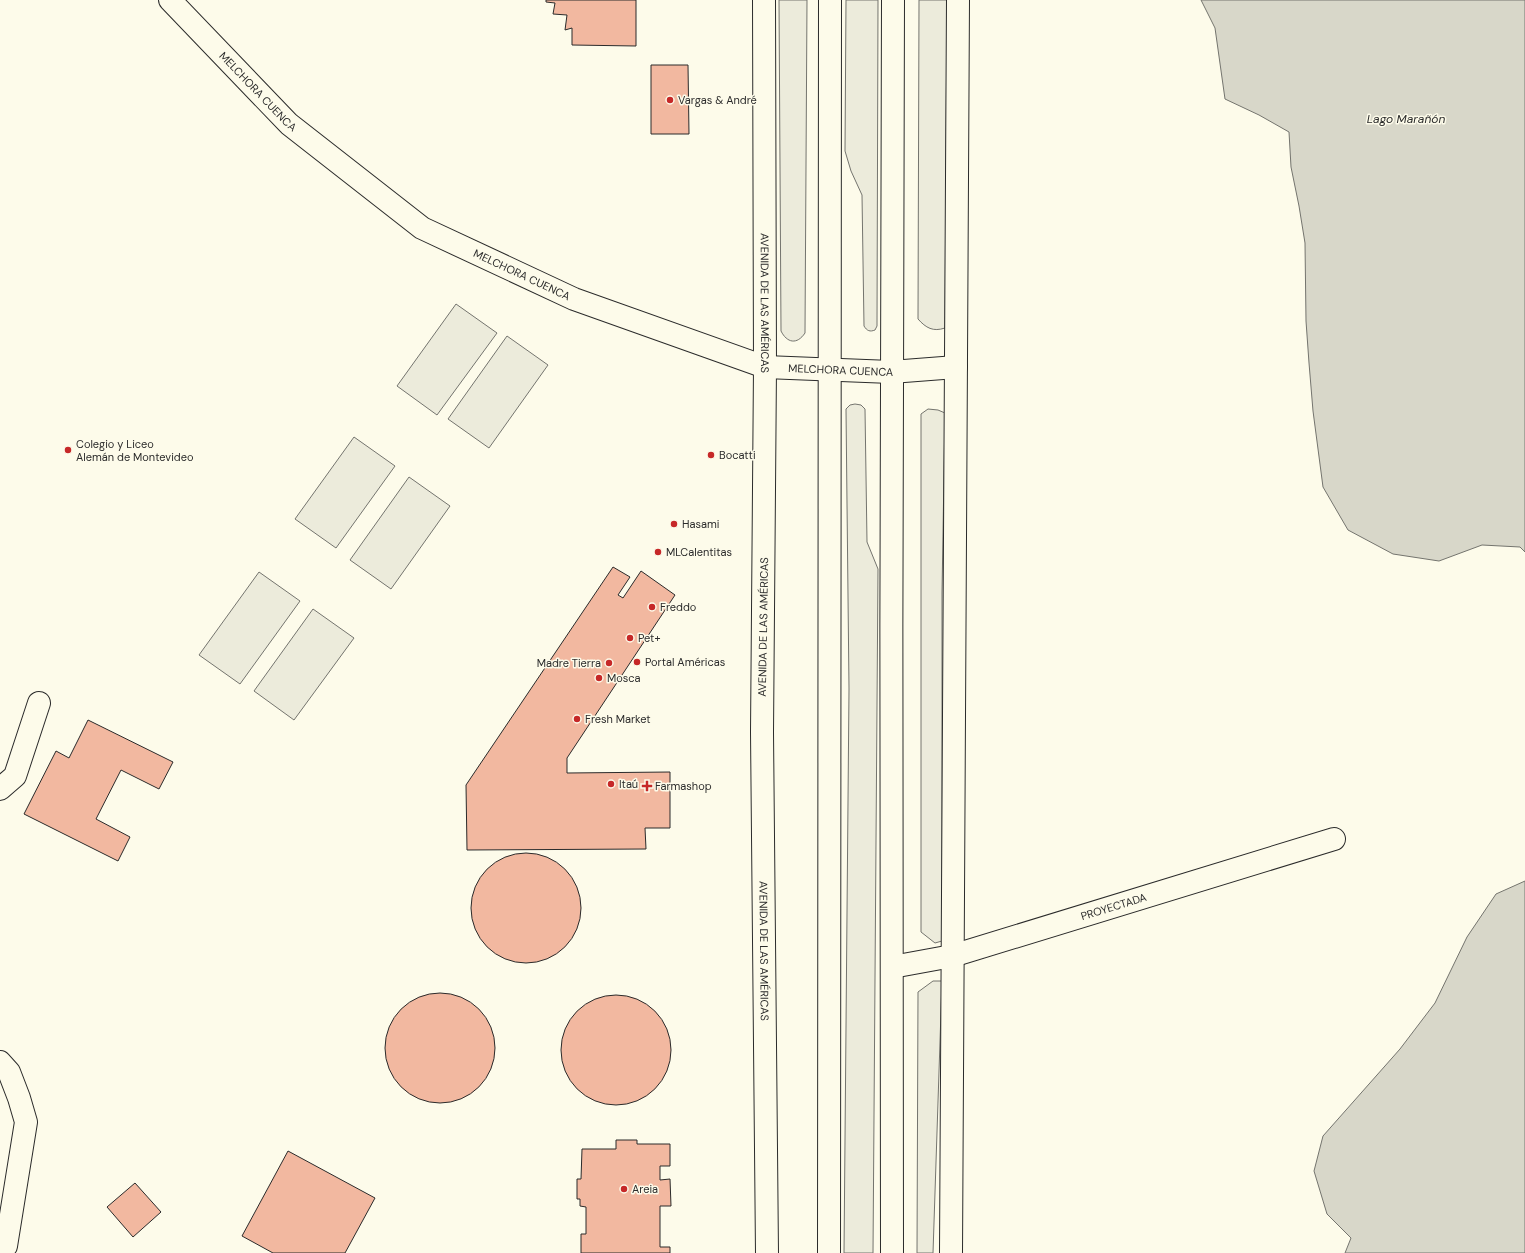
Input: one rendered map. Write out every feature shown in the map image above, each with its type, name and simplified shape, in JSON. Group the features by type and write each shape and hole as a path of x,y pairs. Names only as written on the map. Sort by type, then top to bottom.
{"main road":[{"name":"MELCHORA CUENCA","path":"170,0 289,124 422,228 574,299 765,367 891,372 956,367"},
{"name":"AVENIDA DE LAS AMÉRICAS","path":"764,0 765,367 762,732 767,1253"},
{"path":"829,1253 830,0"},
{"path":"892,1253 891,372 893,0"},
{"path":"951,1253 958,0"},
{"path":"0,789 15,776 38,703"},
{"name":"PROYECTADA","path":"892,967 952,956 1334,839"},
{"path":"0,1062 9,1072 20,1098 26,1122 6,1246"}],"shaded area":[{"path":"779,0 807,0 805,333 802,337 795,341 786,338 781,331"},
{"path":"846,0 878,0 877,326 875,330 872,331 867,330 864,326 862,195 851,171 845,151"},
{"path":"919,0 947,0 945,328 937,330 927,327 918,319"},
{"path":"456,304 497,333 437,415 397,386"},
{"path":"507,336 548,365 489,448 448,419"},
{"path":"850,405 861,405 865,409 867,542 878,569 873,1253 844,1253 849,689 846,409"},
{"path":"928,409 938,410 945,413 942,593 942,941 935,943 921,932 921,414"},
{"path":"354,437 395,466 336,548 295,519"},
{"path":"409,477 450,506 391,589 350,560"},
{"path":"259,572 300,601 240,684 199,655"},
{"path":"313,609 354,638 294,720 254,691"},
{"path":"933,981 942,981 933,1253 917,1253 918,992"}],"water":[{"name":"Lago Marañón","path":"1201,0 1525,0 1525,552 1520,547 1482,545 1439,561 1393,554 1348,530 1323,487 1313,411 1309,363 1306,321 1305,243 1291,167 1289,132 1259,115 1225,99 1215,28"},
{"path":"1525,881 1525,1253 1345,1253 1351,1238 1327,1214 1314,1171 1323,1136 1400,1049 1435,1003 1467,937 1496,894"}],"building":[{"path":"546,0 636,0 636,46 572,45 572,28 565,30 567,15 553,14 555,3 546,2"},
{"name":"Vargas & André","path":"651,65 688,65 689,134 651,134"},
{"path":"613,567 630,577 618,595 623,598 641,571 675,595 567,758 567,773 670,772 670,828 645,828 646,849 467,850 466,785"},
{"path":"88,720 173,762 159,789 121,770 96,819 130,837 118,861 24,814 56,751 69,758"},
{"path":"526,853 547,857 557,862 565,869 572,877 577,887 581,908 577,929 572,939 565,947 557,954 547,959 526,963 505,959 495,954 487,947 480,939 475,929 471,908 475,887 480,877 487,869 495,862 505,857"},
{"path":"440,993 461,997 471,1002 479,1009 486,1017 491,1027 495,1048 491,1069 486,1079 479,1087 471,1094 461,1099 440,1103 419,1099 409,1094 401,1087 394,1079 389,1069 385,1048 389,1027 394,1017 401,1009 409,1002 419,997"},
{"path":"616,995 637,999 647,1004 655,1011 662,1019 667,1029 671,1050 667,1071 662,1081 655,1089 647,1096 637,1101 616,1105 595,1101 585,1096 577,1089 570,1081 565,1071 561,1050 565,1029 570,1019 577,1011 585,1004 595,999"},
{"name":"Areia","path":"616,1140 637,1140 637,1144 670,1144 670,1166 660,1166 660,1180 670,1179 671,1206 660,1206 660,1247 670,1247 670,1253 581,1253 581,1234 586,1234 586,1207 580,1206 580,1199 577,1199 577,1179 581,1179 582,1149 616,1149"},
{"path":"288,1151 375,1198 345,1253 273,1253 242,1236"},
{"path":"135,1183 161,1212 133,1237 107,1207"}],"place":[{"name":"Vargas & André","path":"670,100"},
{"name":"Colegio y Liceo Alemán de Montevideo","path":"68,450"},
{"name":"Bocatti","path":"711,455"},
{"name":"Hasami","path":"674,524"},
{"name":"MLCalentitas","path":"658,552"},
{"name":"Freddo","path":"652,607"},
{"name":"Pet+","path":"630,638"},
{"name":"Portal Américas","path":"637,662"},
{"name":"Madre Tierra","path":"609,663"},
{"name":"Mosca","path":"599,678"},
{"name":"Fresh Market","path":"577,719"},
{"name":"Itaú","path":"611,784"},
{"name":"Farmashop","path":"647,786"},
{"name":"Areia","path":"624,1189"}]}
